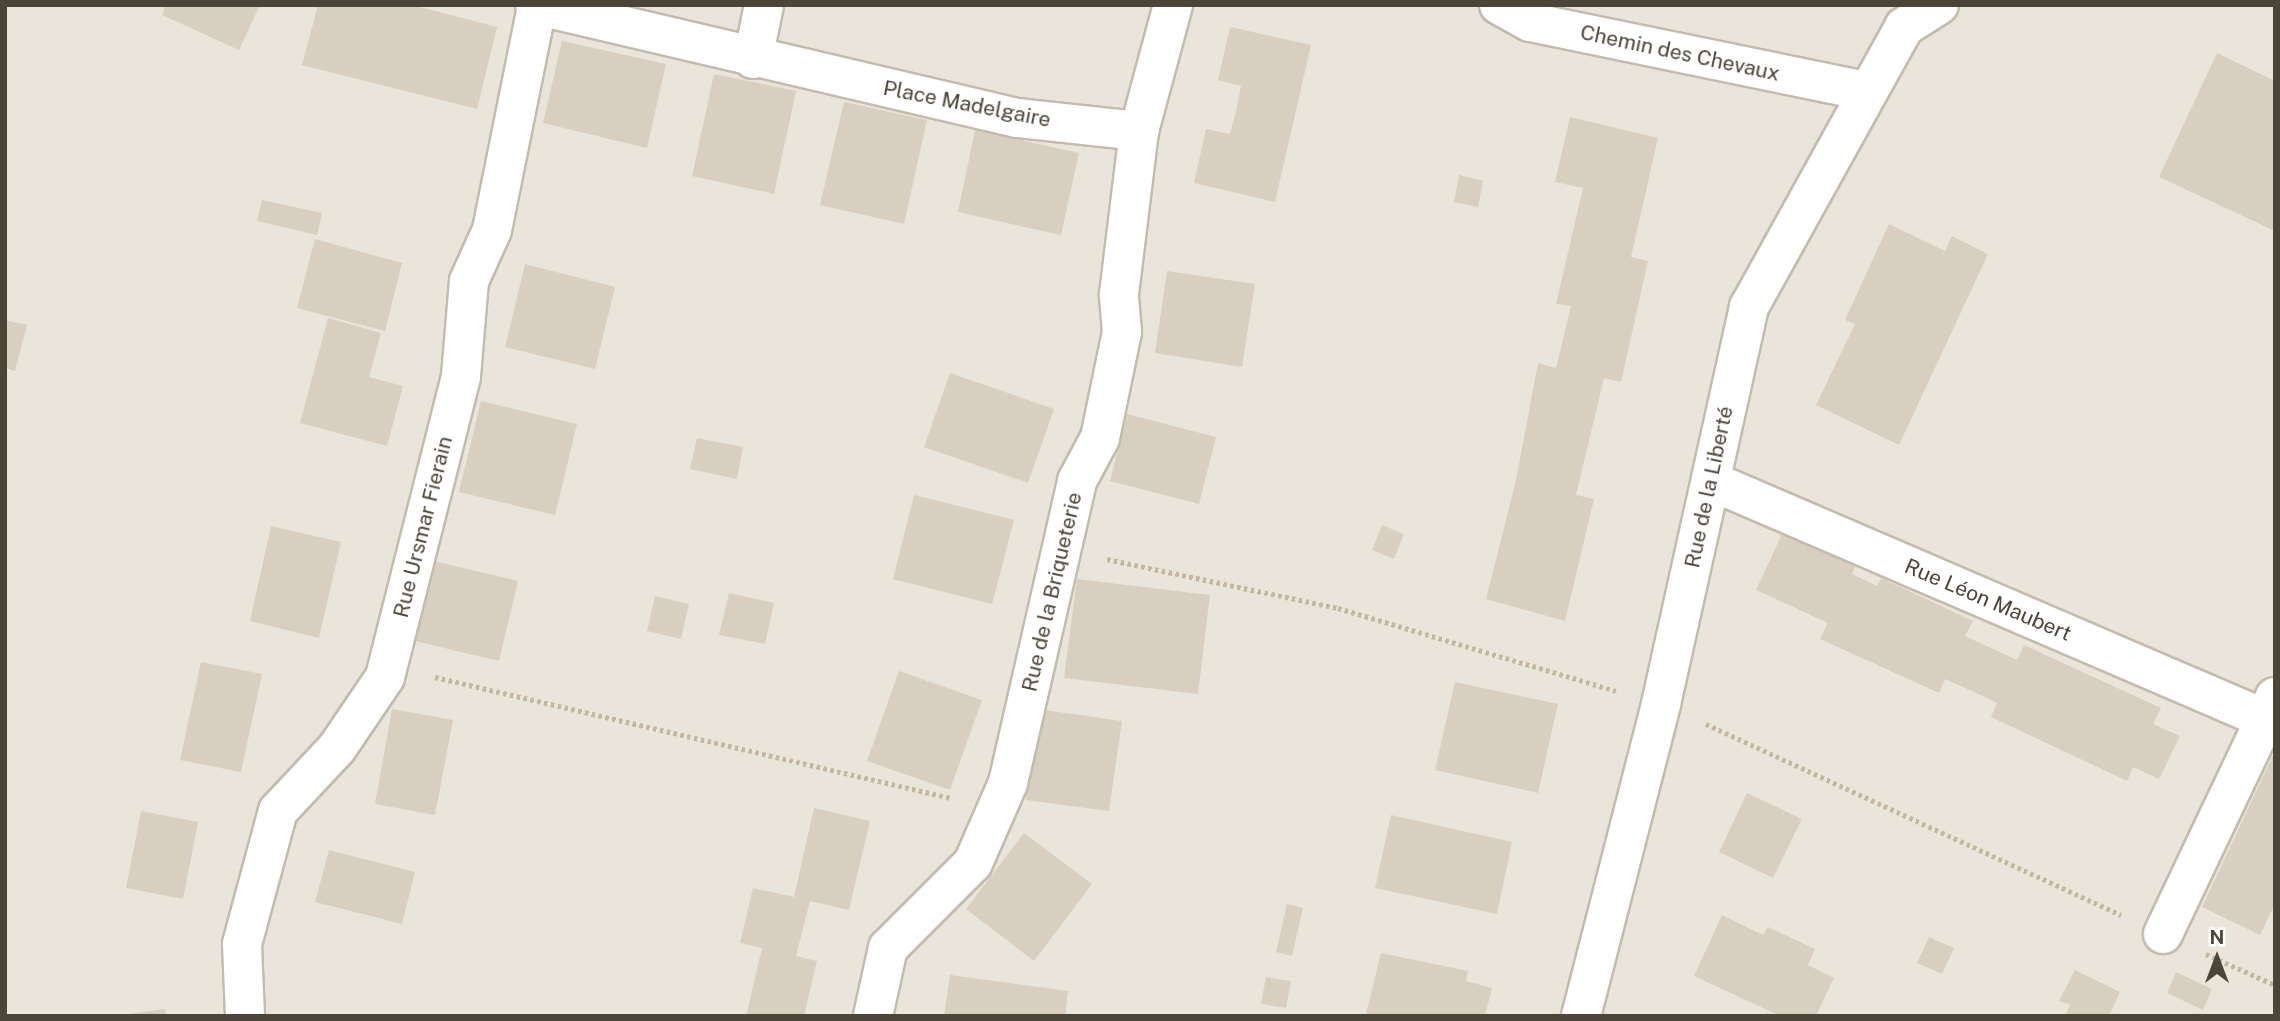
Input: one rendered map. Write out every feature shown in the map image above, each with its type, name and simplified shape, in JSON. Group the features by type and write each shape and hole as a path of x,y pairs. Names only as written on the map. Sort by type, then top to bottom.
{"street":[{"path":"752,59 764,5"},
{"path":"1139,131 1173,5"},
{"name":"Chemin des Chevaux","path":"1499,5 1530,22 1866,91"},
{"name":"Rue de la Liberté","path":"1581,1016 1661,704 1749,307 1866,91 1904,27 1938,5"},
{"name":"Place Madelgaire","path":"536,6 752,59 1017,118 1139,131"},
{"name":"Rue Ursmar Fierain","path":"245,1016 242,944 278,811 337,748 385,677 461,376 468,281 492,230 536,6"},
{"name":"Rue de la Briqueterie","path":"873,1016 888,948 973,863 1008,783 1077,481 1100,438 1122,332 1119,294 1139,131"},
{"name":"Rue Léon Maubert","path":"1711,481 2270,708 2162,934"}],"path":[{"path":"1061,550 1338,608 1661,704 2275,985"},
{"path":"388,665 996,809"}],"shaded area":[{"path":"5,5 2275,5 2275,1016 5,1016"}],"building":[{"path":"166,5 260,5 239,50 162,15"},
{"path":"318,5 412,5 497,27 477,109 302,65"},
{"path":"1230,27 1311,45 1275,202 1194,183 1206,129 1230,134 1236,111 1241,86 1218,80"},
{"path":"562,41 666,64 647,148 543,123"},
{"path":"2217,53 2275,81 2275,231 2159,177"},
{"path":"714,74 796,91 774,194 692,176"},
{"path":"844,102 927,120 904,224 820,205"},
{"path":"1570,117 1658,138 1631,257 1648,261 1621,382 1604,378 1576,495 1594,499 1565,621 1486,599 1516,480 1538,363 1556,368 1571,306 1556,304 1583,188 1555,182"},
{"path":"975,130 1079,153 1061,235 958,212"},
{"path":"1459,175 1483,181 1478,207 1454,202"},
{"path":"262,200 322,213 317,235 257,221"},
{"path":"1889,224 1945,251 1952,236 1988,254 1899,445 1816,405 1855,324 1845,320"},
{"path":"315,239 402,263 385,331 297,308"},
{"path":"525,264 615,287 595,369 505,347"},
{"path":"1167,271 1255,284 1242,367 1155,353"},
{"path":"328,318 381,333 369,377 403,386 387,446 300,423"},
{"path":"5,320 27,325 15,371 5,368"},
{"path":"950,373 1054,409 1028,483 924,447"},
{"path":"481,401 577,424 555,515 459,492"},
{"path":"1127,414 1216,437 1199,504 1110,481"},
{"path":"697,438 743,447 737,479 690,469"},
{"path":"914,495 1014,520 992,604 893,579"},
{"path":"1382,525 1404,534 1394,559 1372,550"},
{"path":"271,526 341,542 319,638 250,621"},
{"path":"1783,532 1855,566 1852,574 1877,586 1881,578 1973,621 1965,636 2017,660 2024,645 2161,708 2153,724 2180,736 2159,779 2133,767 2127,781 1991,717 1997,703 1972,691 1945,679 1939,693 1820,639 1828,623 1756,590"},
{"path":"434,561 518,581 499,661 415,641"},
{"path":"1077,579 1210,595 1198,694 1064,678"},
{"path":"729,593 774,603 765,644 719,635"},
{"path":"655,596 689,604 681,639 647,631"},
{"path":"201,662 262,674 241,772 180,760"},
{"path":"899,671 982,700 950,790 867,761"},
{"path":"1455,682 1558,704 1538,793 1435,770"},
{"path":"392,709 453,720 435,815 375,804"},
{"path":"1038,709 1122,721 1109,811 1026,800"},
{"path":"2275,751 2275,904 2260,935 2202,907"},
{"path":"1747,793 1802,819 1773,878 1719,852"},
{"path":"814,808 870,821 849,910 810,901 796,956 817,961 804,1016 746,1016 762,948 740,943 753,888 794,897"},
{"path":"141,811 198,822 183,899 126,888"},
{"path":"1391,815 1512,842 1497,914 1375,888"},
{"path":"1024,833 1092,884 1034,961 966,909"},
{"path":"329,850 415,872 402,924 315,902"},
{"path":"1287,904 1303,908 1292,956 1276,952"},
{"path":"1722,915 1763,935 1768,927 1815,949 1808,965 1834,978 1816,1016 1780,1016 1694,976"},
{"path":"1929,937 1954,948 1942,974 1917,963"},
{"path":"1381,953 1468,971 1466,981 1492,988 1485,1016 1366,1014"},
{"path":"2075,970 2120,992 2109,1016 2065,1016 2070,1005 2059,1001"},
{"path":"2176,972 2212,989 2203,1010 2167,993"},
{"path":"950,975 1068,991 1065,1016 944,1016"},
{"path":"1266,977 1291,981 1286,1008 1261,1004"},
{"path":"165,1009 166,1016 128,1016 128,1014"}]}
